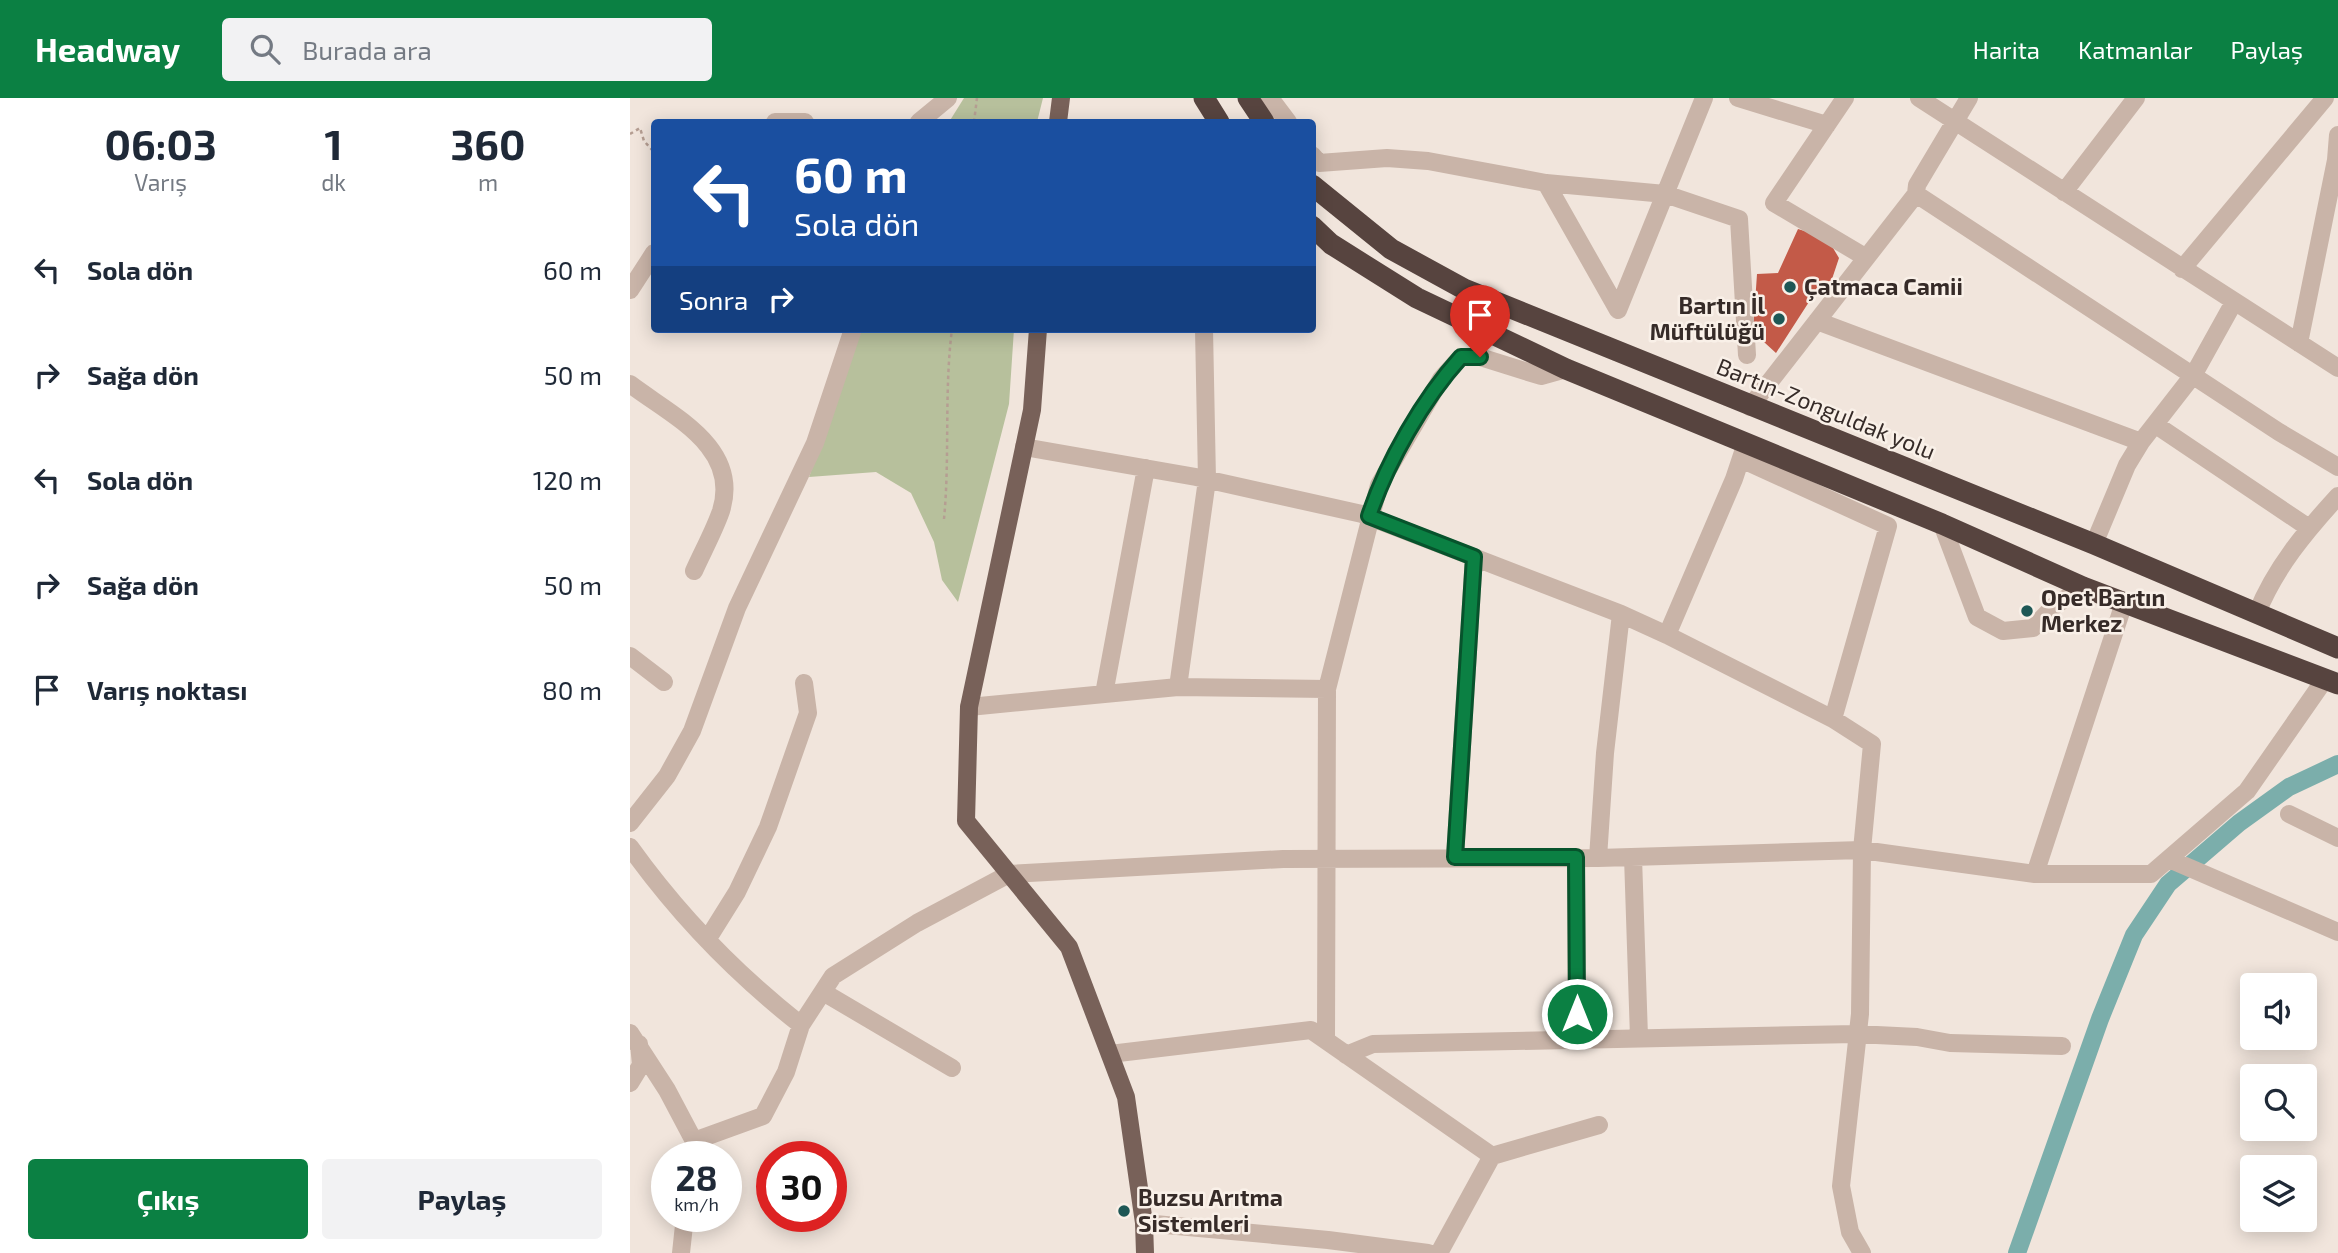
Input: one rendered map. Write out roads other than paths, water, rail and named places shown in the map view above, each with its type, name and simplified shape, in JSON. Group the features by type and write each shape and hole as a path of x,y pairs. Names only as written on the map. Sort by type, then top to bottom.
{"highway":[{"path":"1204,98 1217,119"},
{"path":"1248,98 1262,119"},
{"name":"Bartın-Zonguldak yolu","path":"1316,188 1391,249 1464,289 2094,544 2338,648"},
{"path":"1316,230 1331,244 1417,298 1744,451 1942,524 2083,587 2331,682"}],"main road":[{"path":"1058,119 1061,98"},
{"path":"1038,333 1032,410 969,707 966,821 1069,947 1126,1097 1144,1223 1145,1253"}],"street":[{"path":"1269,98 1286,119"},
{"path":"1546,183 1618,310 1704,98"},
{"path":"1738,98 1828,125"},
{"path":"1846,98 1774,203 1865,257"},
{"path":"1919,98 2338,368"},
{"path":"1750,407 1916,194 1917,185 1969,98"},
{"path":"2064,192 2136,98"},
{"path":"2182,269 2325,98"},
{"path":"923,119 946,101"},
{"path":"946,101 946,119"},
{"path":"2299,343 2336,160 2338,135"},
{"path":"1316,160 1319,163 1387,158 1428,161 1546,183 1665,194 1739,219 1746,355"},
{"path":"1916,194 2279,432 2338,467"},
{"path":"630,290 651,258"},
{"path":"2094,544 2127,465 2141,442 2194,374 2235,302"},
{"path":"1816,321 2141,442"},
{"path":"630,823 667,776 692,731 737,608 815,443 852,333"},
{"path":"1178,687 1208,480 1204,333"},
{"path":"1326,1040 1327,690 1369,516 1386,473 1441,379 1461,357 1480,357 1541,376 1566,369"},
{"path":"630,384 709,444 722,467 724,491 720,513 694,571"},
{"path":"2156,425 2309,528"},
{"path":"1024,447 1208,480 1369,516 1621,614 1833,719 1872,744 1862,850 1860,1014 1841,1186 1850,1232 1862,1253"},
{"path":"1667,635 1744,451 1888,526 1833,719"},
{"path":"1104,694 1146,468"},
{"path":"2257,612 2269,583 2309,528 2338,496"},
{"path":"1942,524 1977,617 2003,631 2032,628 2054,606 2083,587"},
{"path":"1455,857 1474,557"},
{"path":"2035,874 2121,612"},
{"path":"1598,858 1605,753 1621,614"},
{"path":"630,656 664,682"},
{"path":"710,1141 763,1116 786,1072 801,1026 832,976 916,923 1009,874 1325,860 1598,858 1862,850 2035,874 2151,874 2247,792 2331,682"},
{"path":"707,940 737,892 773,816 808,713 804,683"},
{"path":"969,707 1178,687 1327,690"},
{"path":"2289,814 2338,838"},
{"path":"630,847 707,940 764,996 801,1026"},
{"path":"1576,857 1577,1038"},
{"path":"1633,857 1639,1037"},
{"path":"2170,859 2338,933"},
{"path":"823,992 951,1068"},
{"path":"1110,1054 1311,1030 1492,1156"},
{"path":"1346,1055 1373,1044 1856,1034 1917,1037 1950,1043 2062,1046"},
{"path":"634,1038 689,1141"},
{"path":"630,1083 641,1065 634,1038"},
{"path":"1439,1253 1492,1156 1599,1125"},
{"path":"1144,1223 1328,1240 1428,1253"},
{"path":"681,1253 683,1232"}],"waterway":[{"path":"2017,1253 2100,1019 2134,935 2168,884 2239,823 2289,787 2338,764"}],"place":[{"name":"Çatmaca Camii","path":"1790,287"},
{"name":"Bartın İl Müftülüğü","path":"1779,319"},
{"name":"Opet Bartın Merkez","path":"2027,611"},
{"name":"Buzsu Arıtma Sistemleri","path":"1124,1211"}]}
